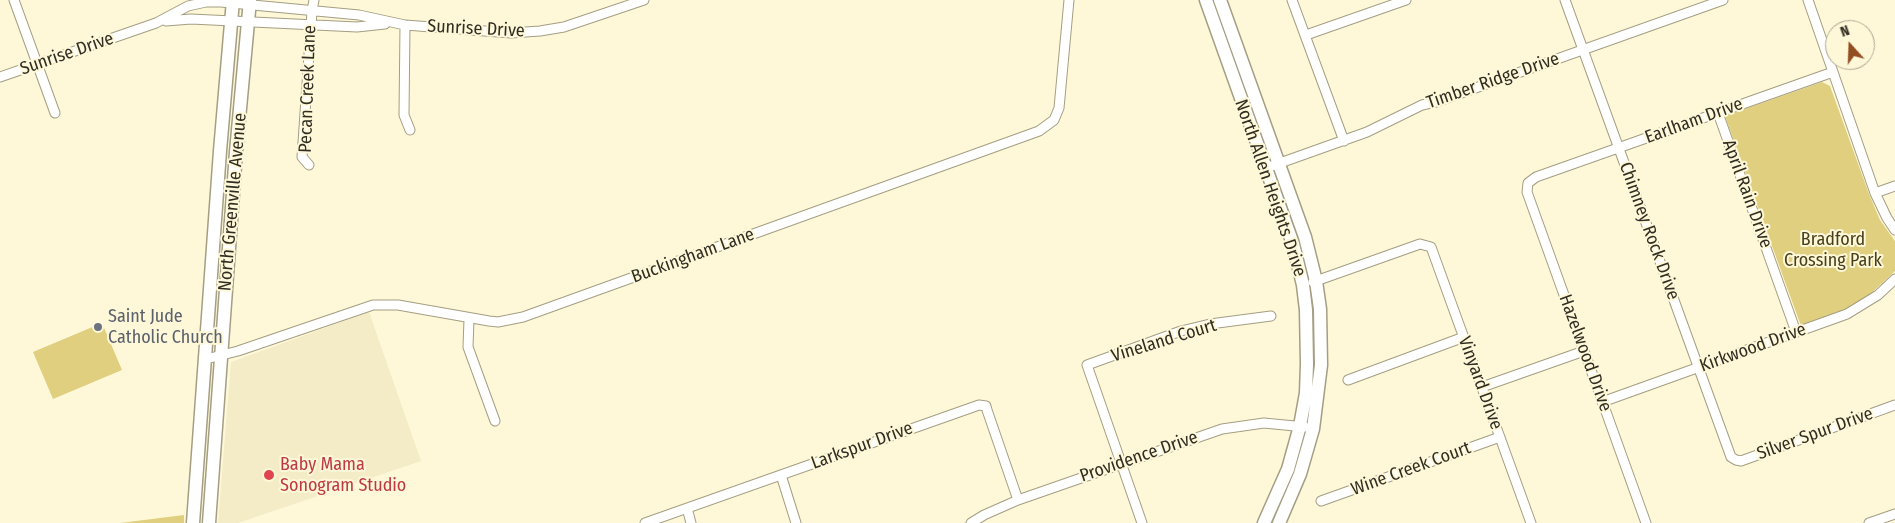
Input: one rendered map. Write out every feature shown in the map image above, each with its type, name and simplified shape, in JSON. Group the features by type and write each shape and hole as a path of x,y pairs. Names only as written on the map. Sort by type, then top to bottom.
{"main road":[{"name":"North Allen Heights Drive","path":"1206,0 1293,244 1303,285 1307,328 1306,393 1300,426 1288,469 1264,523"},
{"name":"North Allen Heights Drive","path":"1220,0 1305,237 1316,281 1320,310 1321,365 1313,429 1300,474 1279,523"},
{"name":"North Greenville Avenue","path":"193,523 220,151 233,2"},
{"name":"North Greenville Avenue","path":"209,523 236,152 250,2"},
{"path":"220,151 236,152"}],"street":[{"path":"14,0 55,113"},
{"name":"Pecan Creek Lane","path":"309,165 302,157 314,0"},
{"name":"Sunrise Drive","path":"0,77 163,21 188,6 215,1 250,2 358,16 405,26 511,33 540,31 584,21 644,0"},
{"name":"Buckingham Lane","path":"206,359 238,351 373,305 398,304 469,319 498,322 530,315 1039,131 1054,120 1059,108 1069,0"},
{"path":"1292,0 1344,141"},
{"path":"1306,35 1406,0"},
{"name":"Chimney Rock Drive","path":"1565,0 1730,455 1736,460"},
{"name":"Timber Ridge Drive","path":"1266,168 1367,132 1422,105 1436,102 1723,0"},
{"path":"1808,0 1875,193 1895,230"},
{"name":"Sunrise Drive","path":"163,21 191,19 357,27 392,23"},
{"path":"405,26 404,115 410,130"},
{"name":"Earlham Drive","path":"1528,183 1536,177 1833,72"},
{"name":"April Rain Drive","path":"1718,112 1796,332"},
{"name":"Hazelwood Drive","path":"1528,183 1527,192 1646,523"},
{"path":"1875,193 1895,186"},
{"name":"Vinyard Drive","path":"1316,281 1421,244 1428,245 1433,250 1531,523"},
{"name":"Kirkwood Drive","path":"1602,402 1847,314 1878,295 1895,279"},
{"path":"1303,285 1316,281"},
{"name":"Vineland Court","path":"1121,464 1087,365 1181,331 1210,324 1271,316"},
{"path":"469,319 468,347 495,421"},
{"path":"1348,380 1464,337"},
{"path":"1482,387 1584,351"},
{"name":"Larkspur Drive","path":"645,523 982,405 986,406 1018,500"},
{"name":"Silver Spur Drive","path":"1736,460 1741,461 1895,405"},
{"name":"Providence Drive","path":"972,523 984,515 1018,500 1205,434 1239,425 1264,422 1313,429"},
{"name":"Wine Creek Court","path":"1322,501 1500,438"},
{"path":"1121,464 1142,523"},
{"path":"781,475 796,523"},
{"path":"687,508 691,523"},
{"path":"1869,523 1895,514"}],"shaded area":[{"path":"369,312 421,461 238,523 218,523 231,362"}],"green space":[{"name":"Bradford Crossing Park","path":"1822,82 1830,86 1869,194 1880,220 1895,241 1895,271 1866,298 1849,308 1801,326 1725,116"},
{"path":"102,323 122,370 53,399 33,352"},
{"path":"184,515 184,523 120,523"}],"place":[{"name":"Saint Jude Catholic Church","path":"98,327"},
{"name":"Baby Mama Sonogram Studio","path":"269,475"}]}
